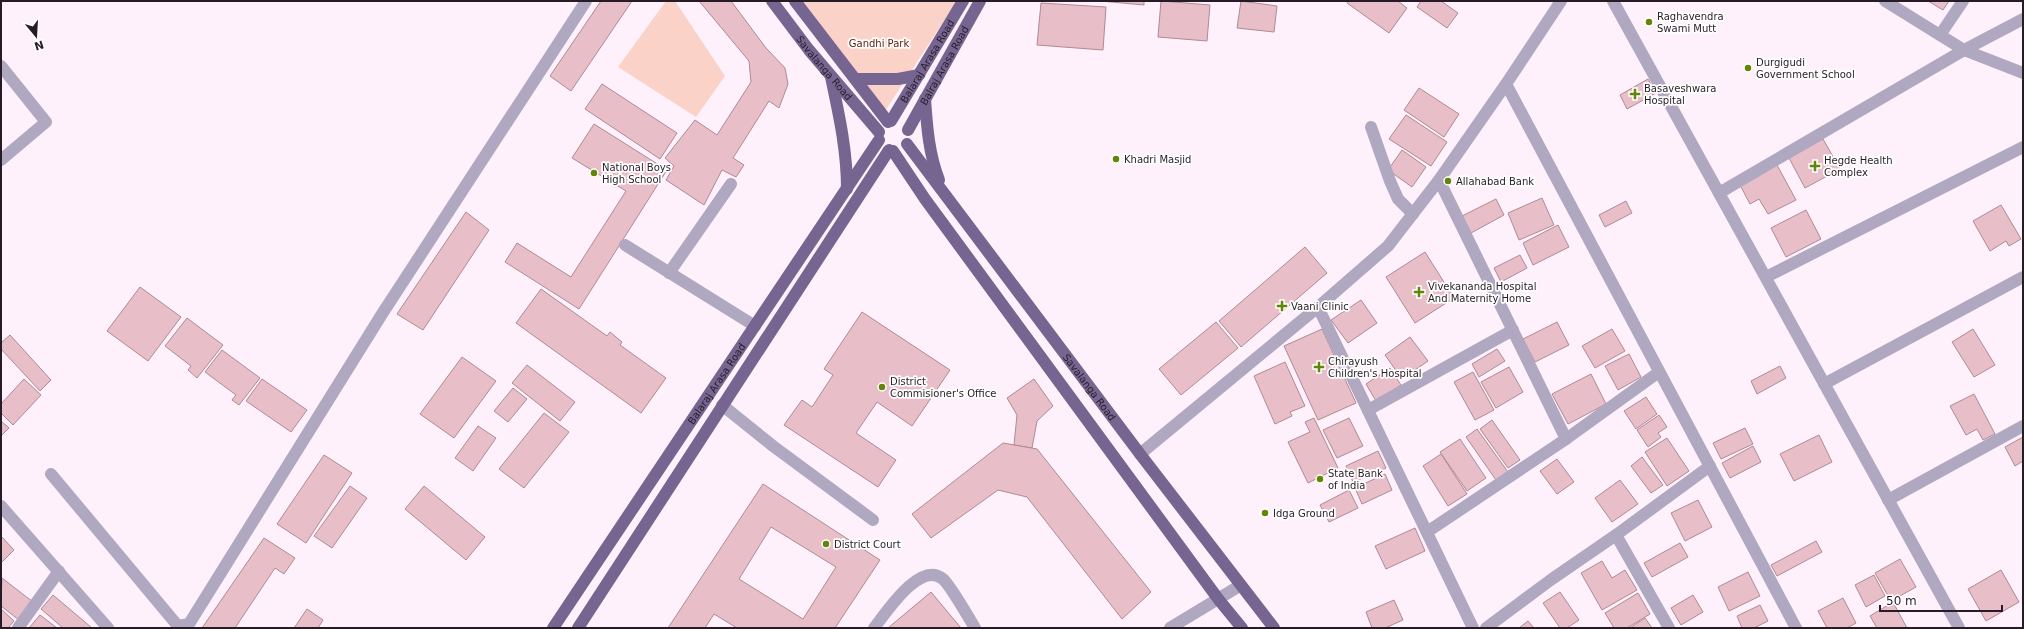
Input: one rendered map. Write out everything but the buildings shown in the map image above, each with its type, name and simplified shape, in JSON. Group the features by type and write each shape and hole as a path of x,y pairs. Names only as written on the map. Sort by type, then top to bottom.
{"main road":[{"name":"Savalanga Road","path":"772,1 879,136"},
{"name":"Savalanga Road","path":"795,1 827,45 890,121"},
{"name":"Balaraj Arasa Road","path":"890,121 963,1"},
{"name":"Balraj Arasa Road","path":"908,130 980,1"},
{"path":"830,75 847,160 847,189"},
{"path":"856,79 898,79 919,75"},
{"path":"925,100 929,148 932,162 944,194"},
{"path":"890,121 902,122 908,130 909,140 901,150 891,151 882,144 879,136 884,124 890,121"},
{"name":"Balaraj Arasa Road","path":"553,628 847,189 879,136"},
{"name":"Savalanga Road","path":"907,144 1140,454 1274,628"},
{"name":"Savalanga Road","path":"891,151 1219,600 1242,628"},
{"name":"Balaraj Arasa Road","path":"578,628 722,405 891,151"}],"street":[{"path":"50,474 178,626 189,624 382,314 586,1"},
{"path":"1140,454 1318,307 1388,246 1439,180 1506,84 1561,1"},
{"path":"1613,1 1959,628"},
{"path":"1885,1 1964,50 2023,73"},
{"path":"1940,35 1962,1"},
{"path":"1719,193 1964,50 2023,19"},
{"path":"1,66 46,122 1,160"},
{"path":"1506,84 1796,628"},
{"path":"1371,127 1398,199 1413,214"},
{"path":"1766,277 2023,147"},
{"path":"1439,180 1566,439"},
{"path":"669,273 731,184"},
{"path":"625,246 755,326"},
{"path":"1824,384 2023,277"},
{"path":"1318,307 1473,628"},
{"path":"1368,410 1513,330"},
{"path":"1427,532 1566,439 1660,372"},
{"path":"722,405 773,446 873,520"},
{"path":"1888,500 2023,426"},
{"path":"1490,627 1552,578 1616,535 1710,466"},
{"path":"1,506 108,628"},
{"path":"1616,535 1669,628"},
{"path":"18,628 59,571"},
{"path":"874,628 906,589 918,578 932,575 943,579 975,628"},
{"path":"1170,628 1219,600 1241,585"}],"green space":[{"path":"666,1 675,1 725,76 696,117 618,67"},
{"name":"Gandhi Park","path":"794,1 957,1 881,117"}],"place":[{"name":"Raghavendra Swami Mutt","path":"1649,22"},
{"name":"Durgigudi Government School","path":"1748,68"},
{"name":"Basaveshwara Hospital","path":"1635,94"},
{"name":"Khadri Masjid","path":"1116,159"},
{"name":"Hegde Health Complex","path":"1815,166"},
{"name":"National Boys High School","path":"594,173"},
{"name":"Allahabad Bank","path":"1448,181"},
{"name":"Vivekananda Hospital And Maternity Home","path":"1419,292"},
{"name":"Vaani Clinic","path":"1282,306"},
{"name":"Chirayush Children's Hospital","path":"1319,367"},
{"name":"District Commisioner's Office","path":"882,387"},
{"name":"State Bank of India","path":"1320,479"},
{"name":"Idga Ground","path":"1265,513"},
{"name":"District Court","path":"826,544"}]}
